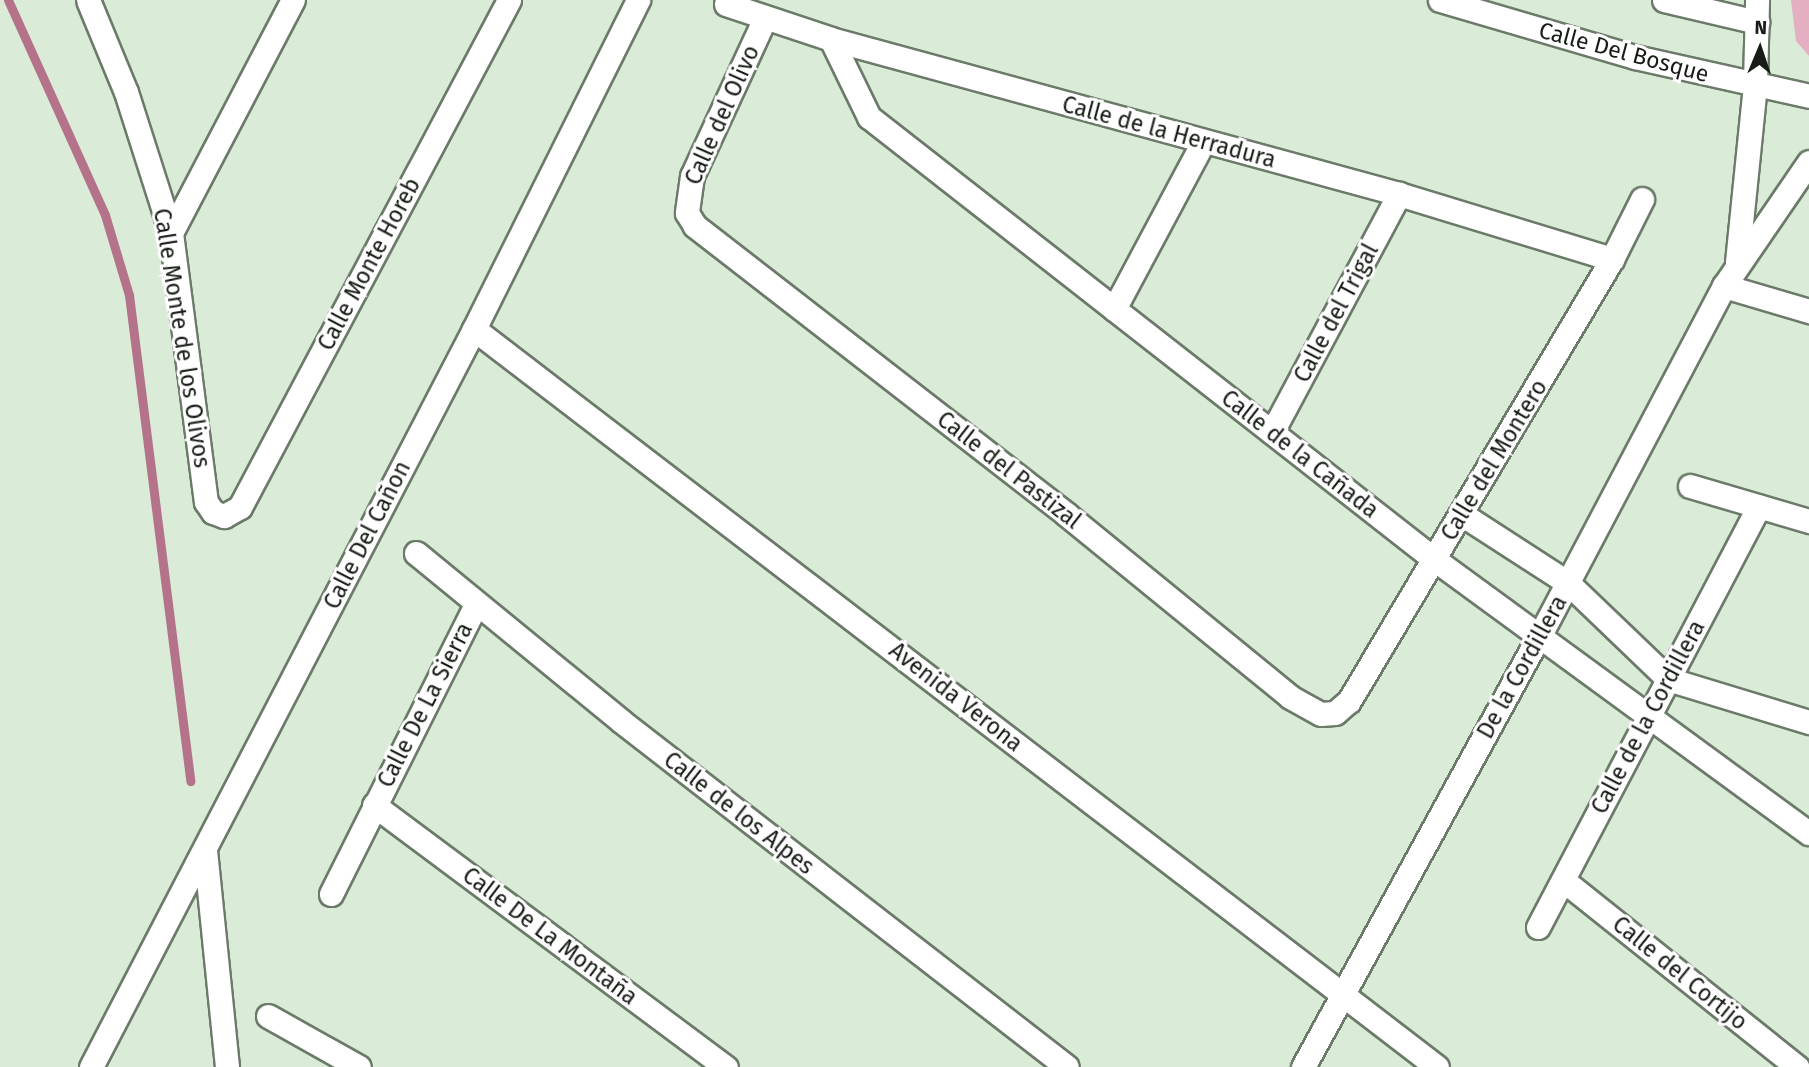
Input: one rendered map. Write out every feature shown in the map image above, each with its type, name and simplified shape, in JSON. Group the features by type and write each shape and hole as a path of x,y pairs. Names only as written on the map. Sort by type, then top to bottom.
{"street":[{"name":"Calle Monte de los Olivos","path":"88,0 126,92 171,233 206,502 218,515"},
{"path":"171,233 293,0"},
{"name":"Calle Monte Horeb","path":"218,515 230,515 240,507 509,0"},
{"name":"Calle Del Cañon","path":"91,1067 474,329 638,0"},
{"name":"Calle Del Bosque","path":"1440,0 1635,57 1809,96"},
{"path":"1665,1 1757,11"},
{"name":"Calle de la Herradura","path":"726,4 831,39 1399,194 1612,260"},
{"name":"De la Cordillera","path":"1736,265 1755,84 1757,11"},
{"name":"Calle del Olivo","path":"687,213 691,176 765,18"},
{"name":"Calle de la Cañada","path":"831,39 869,117 1434,559 1650,713 1809,833"},
{"path":"1114,309 1203,142"},
{"name":"De la Cordillera","path":"1303,1067 1540,635 1724,286 1809,162"},
{"name":"Calle del Trigal","path":"1272,432 1399,194"},
{"name":"Calle del Montero","path":"1335,713 1349,701 1463,515 1612,260 1642,199"},
{"name":"Calle del Pastizal","path":"687,213 722,248 1066,514 1290,697 1305,708 1335,713"},
{"path":"1724,286 1809,311"},
{"name":"Avenida Verona","path":"474,329 1437,1067"},
{"path":"1690,486 1809,521"},
{"name":"Calle de la Cordillera","path":"1538,927 1759,506"},
{"path":"1463,515 1568,583 1668,679 1809,722"},
{"name":"Calle de los Alpes","path":"416,553 476,605 1067,1067"},
{"name":"Calle De La Sierra","path":"331,894 476,605"},
{"name":"Calle De La Montaña","path":"374,805 726,1067"},
{"path":"205,850 227,1067"},
{"name":"Calle del Cortijo","path":"1563,880 1797,1067"},
{"path":"268,1016 359,1067"}],"shaded area":[{"path":"1791,0 1809,0 1809,56 1796,41"}],"waterway":[{"path":"8,0 105,215 129,295 190,781"}]}
